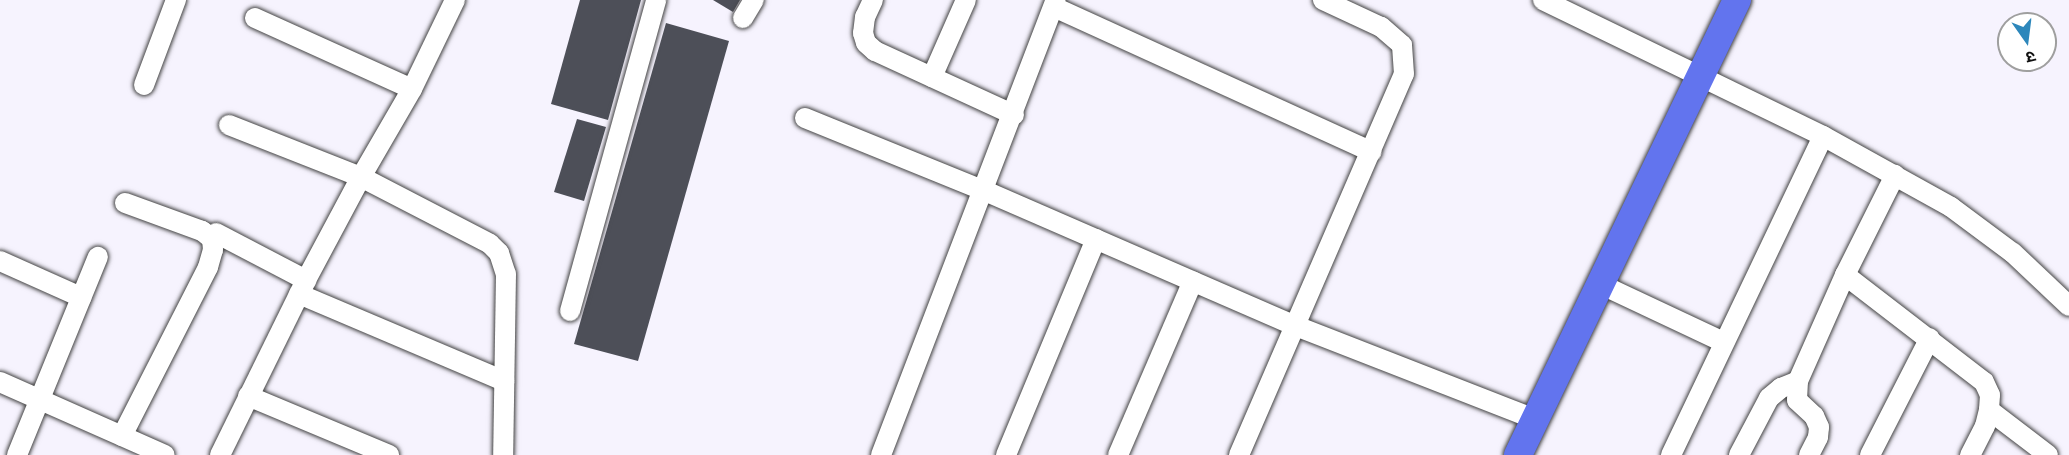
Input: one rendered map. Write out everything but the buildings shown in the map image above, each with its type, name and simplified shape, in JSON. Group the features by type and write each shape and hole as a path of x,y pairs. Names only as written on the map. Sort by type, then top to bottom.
{"highway":[{"path":"1518,455 1737,0"}],"street":[{"path":"144,85 176,0"},
{"path":"220,455 303,287 361,177 412,89 455,0"},
{"path":"570,311 656,0"},
{"path":"744,18 754,0"},
{"path":"873,0 865,17 863,33 866,43 875,51 1014,115"},
{"path":"932,77 966,0"},
{"path":"1239,455 1404,74 1402,45 1381,27 1323,0"},
{"path":"1543,0 1823,136 1951,207 2013,253 2069,306"},
{"path":"881,455 985,191 1055,4 1372,152"},
{"path":"255,18 412,89"},
{"path":"805,118 985,191 1296,326 1535,419"},
{"path":"229,125 361,177 490,244 499,253 506,274 504,455"},
{"path":"1671,455 1823,136"},
{"path":"1809,455 1818,438 1820,427 1814,416 1797,400 1798,381 1845,275 1895,175"},
{"path":"122,436 208,267 213,250 212,239 202,231 125,203"},
{"path":"216,233 303,287 504,381"},
{"path":"1006,455 1096,239"},
{"path":"16,455 98,257"},
{"path":"1,265 81,297"},
{"path":"1845,275 1930,338 1984,382 1990,395 1989,410 1985,426 1970,455"},
{"path":"1118,455 1193,281"},
{"path":"1600,284 1723,342"},
{"path":"1870,455 1930,338"},
{"path":"1739,455 1769,398 1781,388 1798,381"},
{"path":"0,382 165,455"},
{"path":"248,396 389,455"},
{"path":"1989,410 2048,455"}]}
